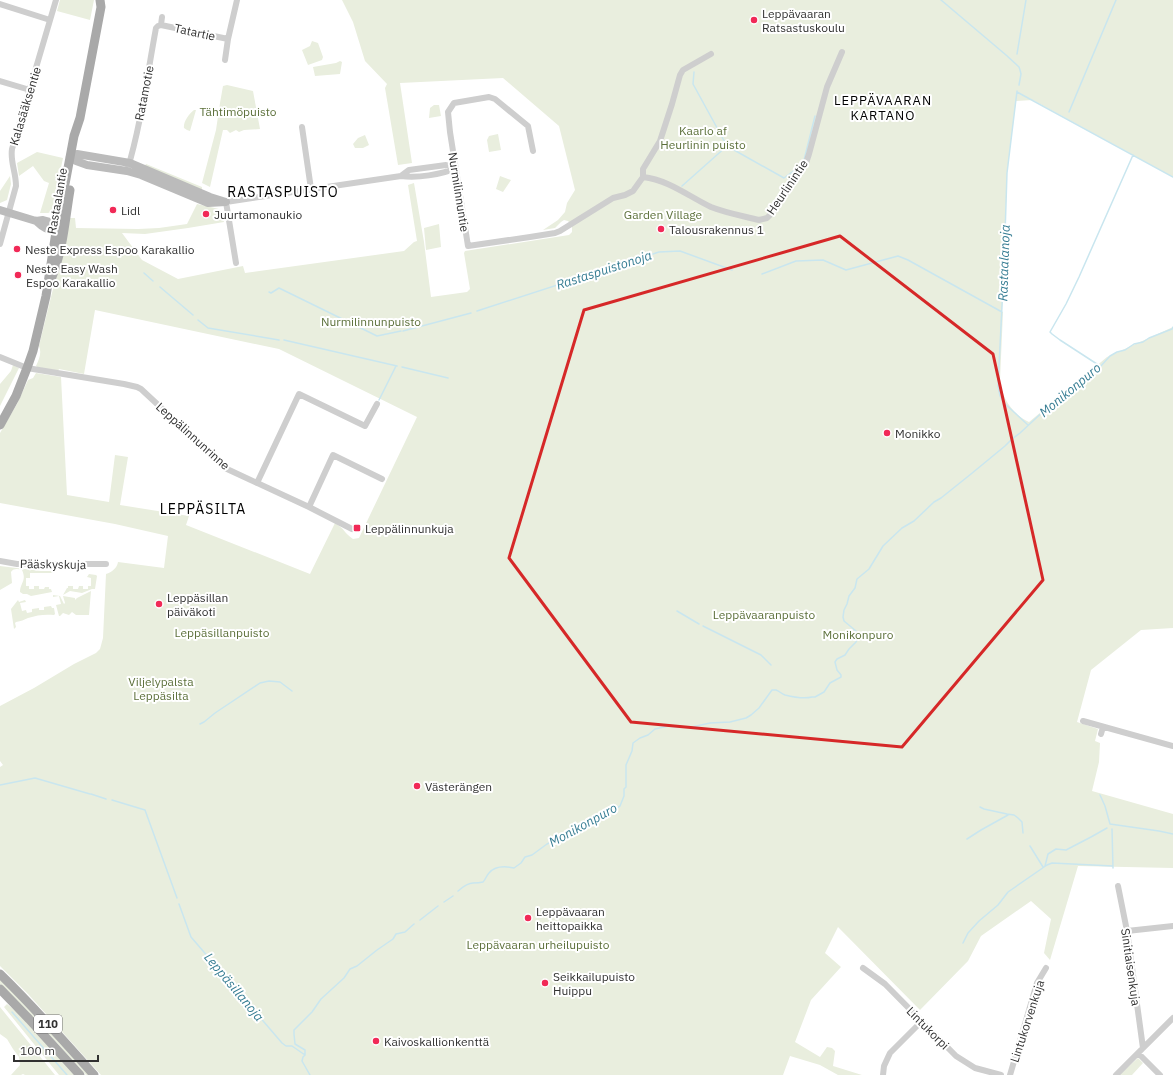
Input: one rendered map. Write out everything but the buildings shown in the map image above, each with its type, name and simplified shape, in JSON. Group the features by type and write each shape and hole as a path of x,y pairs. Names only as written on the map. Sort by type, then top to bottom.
{"main road":[{"name":"Rastaalantie","path":"0,425 16,396 27,368 33,351 48,287 58,264 59,228 80,137 80,118 102,2"},
{"name":"110","path":"0,974 52,1028 94,1075"},
{"name":"110","path":"0,989 80,1075"}],"street":[{"name":"Kalasääksentie","path":"0,244 16,186 16,176 11,157 12,149 56,0"},
{"name":"Tatartie","path":"225,60 237,0"},
{"path":"0,4 50,20"},
{"name":"Ratamotie","path":"128,167 156,28 161,26 162,17"},
{"name":"Tatartie","path":"161,26 228,39"},
{"name":"Heurlinintie","path":"643,176 674,187 711,207 722,211 759,220 767,218 773,212 806,163 827,87 842,52"},
{"path":"643,176 643,169 660,141 680,75 683,70 711,54"},
{"path":"0,81 30,90"},
{"name":"Nurmilinnuntie","path":"533,151 528,126 497,100 490,97 454,103 448,112 468,246 555,233 564,229 613,198 633,191 643,176"},
{"path":"302,127 311,189"},
{"path":"74,158 87,165 128,167 141,175 208,203 226,202 401,176 409,170 446,165 456,168"},
{"path":"226,202 231,240 236,263"},
{"path":"0,210 36,221 43,220 59,228"},
{"name":"Leppälinnunrinne","path":"0,357 27,368 137,387 224,467 352,529"},
{"path":"257,482 299,394 366,426 377,404"},
{"path":"309,507 333,455 382,479"},
{"name":"Pääskyskuja","path":"0,561 17,564 106,564"},
{"path":"1084,721 1173,746"},
{"path":"1101,734 1103,727"},
{"name":"Sinitiaisenkuja","path":"1118,886 1127,931 1141,1051"},
{"path":"1127,931 1173,926"},
{"name":"Lintukorpi","path":"863,968 886,984 956,1056 975,1068 1001,1075"},
{"name":"Lintukorvenkuja","path":"1010,1075 1037,983 1046,968"},
{"path":"1116,1075 1173,1018"},
{"path":"883,1075 884,1066 890,1053 922,1021"},
{"path":"1141,1051 1160,1075"}],"highlighted area":[{"path":"840,236 993,354 1043,580 902,747 631,722 509,558 584,310"}],"green space":[{"path":"60,0 94,0 90,20 57,11"},
{"name":"Leppävaaranpuisto","path":"342,0 1173,0 1173,177 1033,100 1016,101 1007,173 1000,380 1005,399 1009,405 1018,415 1029,422 1107,357 1173,327 1173,628 1141,630 1091,670 1077,722 1098,729 1095,741 1100,743 1099,762 1092,791 1173,814 1173,868 1078,866 1050,960 1044,953 1051,919 1031,901 981,936 968,961 920,1010 838,927 825,953 841,967 811,1000 795,1042 820,1057 827,1047 832,1048 835,1051 833,1066 862,1075 838,1075 820,1065 790,1056 783,1075 101,1075 28,994 0,966 0,767 3,765 0,761 0,706 96,653 100,649 103,638 106,574 114,570 118,562 164,568 168,536 115,524 0,503 0,433 17,404 28,380 33,378 36,373 61,377 67,495 109,502 115,455 128,457 120,505 189,516 186,525 310,574 335,523 353,539 359,538 417,417 279,349 95,310 84,374 59,369 58,371 37,367 40,354 39,346 59,266 69,218 75,218 76,228 159,228 187,224 197,204 219,209 224,222 145,234 122,233 142,260 178,279 243,266 245,273 404,251 417,241 408,185 414,183 431,297 467,292 470,289 464,253 465,251 569,235 572,232 572,226 568,221 564,220 555,228 543,230 558,220 565,212 567,203 575,190 559,126 503,78 400,83 412,163 398,165 385,88 387,84 365,61 353,22"},
{"path":"312,41 318,43 323,57 322,60 308,65 302,50 310,46"},
{"path":"340,61 342,62 340,74 315,76 313,67"},
{"name":"Tähtimöpuisto","path":"227,85 253,91 260,129 244,130 239,132 236,130 230,133 227,130 223,130 210,187 202,183 216,130 223,86"},
{"path":"434,105 439,105 441,116 429,118 430,108"},
{"path":"194,110 196,110 190,131 184,128 184,123"},
{"path":"498,134 501,150 489,152 487,140 489,136"},
{"path":"365,135 369,145 363,148 355,148 353,144 358,138"},
{"path":"37,152 63,158 53,206 51,212 48,213 40,213 49,183 44,181 33,166 19,176 17,163"},
{"path":"146,164 202,187 202,190 144,167"},
{"path":"10,176 11,184 7,200 0,203 0,191"},
{"path":"500,176 511,180 503,192 496,189"},
{"path":"439,224 441,247 426,250 424,228"},
{"path":"13,365 19,368 0,406 0,384 11,371"},
{"path":"0,566 54,571 54,573 30,573 30,578 26,578 26,586 29,586 29,589 34,589 34,586 39,586 39,589 49,587 52,592 31,596 20,592 24,577 22,570 18,569 11,572 12,583 0,590"},
{"path":"89,574 97,576 95,589 82,593 70,591 63,595 68,586 73,586 73,589 78,589 79,586 83,586 83,589 88,589 88,586 91,586 91,578 87,577"},
{"path":"91,591 89,615 76,615 72,612 69,615 63,613 59,616 56,605 61,604 59,596 53,597 53,595 60,596 64,604 63,596 75,598 75,600"},
{"path":"18,600 19,602 25,600 26,602 20,603 22,611 26,610 27,613 32,612 32,609 39,608 39,610 44,610 44,607 51,606 54,608 55,614 35,616 16,622 16,627 14,629 11,609"},
{"path":"0,979 13,991 89,1075 86,1075 0,984"},
{"path":"7,1004 25,1019 75,1075 59,1075 4,1007"},
{"path":"0,1007 55,1075 11,1075 20,1065 19,1057 7,1039 0,1034"},
{"path":"1138,1058 1143,1063 1132,1075 1119,1075"}],"waterway":[{"name":"Rastaalanoja","path":"941,0 1019,67 1021,74 1019,85"},
{"path":"1017,54 1026,0"},
{"path":"1069,112 1116,0"},
{"path":"694,72 693,84 727,146 784,178 795,170 804,160 815,116"},
{"name":"Rastaalanoja","path":"1017,91 1007,173 998,386 1000,396 1004,403 1028,425"},
{"path":"1017,92 1173,177"},
{"path":"682,186 727,146"},
{"path":"1100,366 1050,332 1079,277 1133,155"},
{"name":"Rastaspuistonoja","path":"477,311 659,252 680,251 732,270"},
{"name":"Rastaspuistonoja","path":"762,274 796,261 823,260 846,270 898,256 908,260 1002,312"},
{"path":"144,273 153,281"},
{"path":"160,287 193,315"},
{"name":"Rastaspuistonoja","path":"269,292 271,293 279,288 377,336 401,331"},
{"name":"Rastaspuistonoja","path":"403,331 471,313"},
{"path":"198,320 208,328 279,340"},
{"name":"Monikonpuro","path":"458,891 469,884 483,882 488,874 494,869 504,867 514,868 521,863 525,857 532,855 547,844 573,832 620,806 624,796 624,789 626,787 626,765 632,751 633,743 648,735 655,729 668,726 692,727 710,723 730,722 746,718 759,708 772,690 776,690 785,695 802,698 815,697 824,692 830,683 841,677 835,662 837,659 845,655 858,638 856,631 844,621 843,617 849,596 855,588 857,579 869,569 883,546 902,528 914,521 934,502 1005,446 1048,407 1065,395 1075,385 1081,382 1084,377 1100,367 1110,356 1125,350 1134,344 1143,342 1172,329 1173,327"},
{"path":"284,340 397,366"},
{"path":"379,400 396,366"},
{"path":"402,367 448,378"},
{"path":"677,611 699,624"},
{"path":"703,626 761,655 771,665"},
{"path":"200,724 260,683 269,681 280,682 292,691"},
{"name":"Leppäsillanoja","path":"0,785 35,778 90,794"},
{"name":"Leppäsillanoja","path":"91,794 106,799"},
{"path":"1100,795 1110,824 1173,834"},
{"name":"Leppäsillanoja","path":"112,800 145,810 177,898"},
{"path":"980,807 1014,815 1022,822 1023,833"},
{"path":"967,839 1008,815"},
{"path":"1045,866 1048,854 1056,849 1066,850 1107,828"},
{"path":"1112,829 1113,868"},
{"path":"1030,846 1043,867"},
{"path":"963,943 968,933 979,921 998,905 1008,892 1047,865 1052,863 1113,866"},
{"name":"Monikonpuro","path":"444,902 453,896"},
{"name":"Leppäsillanoja","path":"179,904 191,937 282,1043 286,1046 292,1046 305,1055"},
{"name":"Monikonpuro","path":"420,920 438,906"},
{"name":"Monikonpuro","path":"305,1055 305,1050 295,1044 294,1030 312,1012 321,999 344,978 350,969 357,966 393,939 396,934 405,932 414,924"},
{"path":"12,1012 67,1075"},
{"path":"305,1055 302,1061 310,1075"}],"place":[{"name":"Leppävaaran Ratsastuskoulu","path":"754,20"},
{"name":"Lidl","path":"113,210"},
{"name":"Juurtamonaukio","path":"206,214"},
{"name":"Talousrakennus 1","path":"661,229"},
{"name":"Neste Express Espoo Karakallio","path":"17,249"},
{"name":"Neste Easy Wash Espoo Karakallio","path":"18,275"},
{"name":"Monikko","path":"887,433"},
{"name":"Leppälinnunkuja","path":"357,528"},
{"name":"Leppäsillan päiväkoti","path":"159,604"},
{"name":"Västerängen","path":"417,786"},
{"name":"Leppävaaran heittopaikka","path":"528,918"},
{"name":"Seikkailupuisto Huippu","path":"545,983"},
{"name":"Kaivoskallionkenttä","path":"376,1041"}],"district":[{"name":"LEPPÄVAARAN KARTANO","path":"883,108"},
{"name":"RASTASPUISTO","path":"283,192"},
{"name":"LEPPÄSILTA","path":"203,509"}],"park label":[{"name":"Kaarlo af Heurlinin puisto","path":"703,137"},
{"name":"Garden Village","path":"663,214"},
{"name":"Nurmilinnunpuisto","path":"371,321"},
{"name":"Leppäsillanpuisto","path":"222,632"},
{"name":"Viljelypalsta Leppäsilta","path":"161,688"},
{"name":"Leppävaaran urheilupuisto","path":"538,944"}]}
